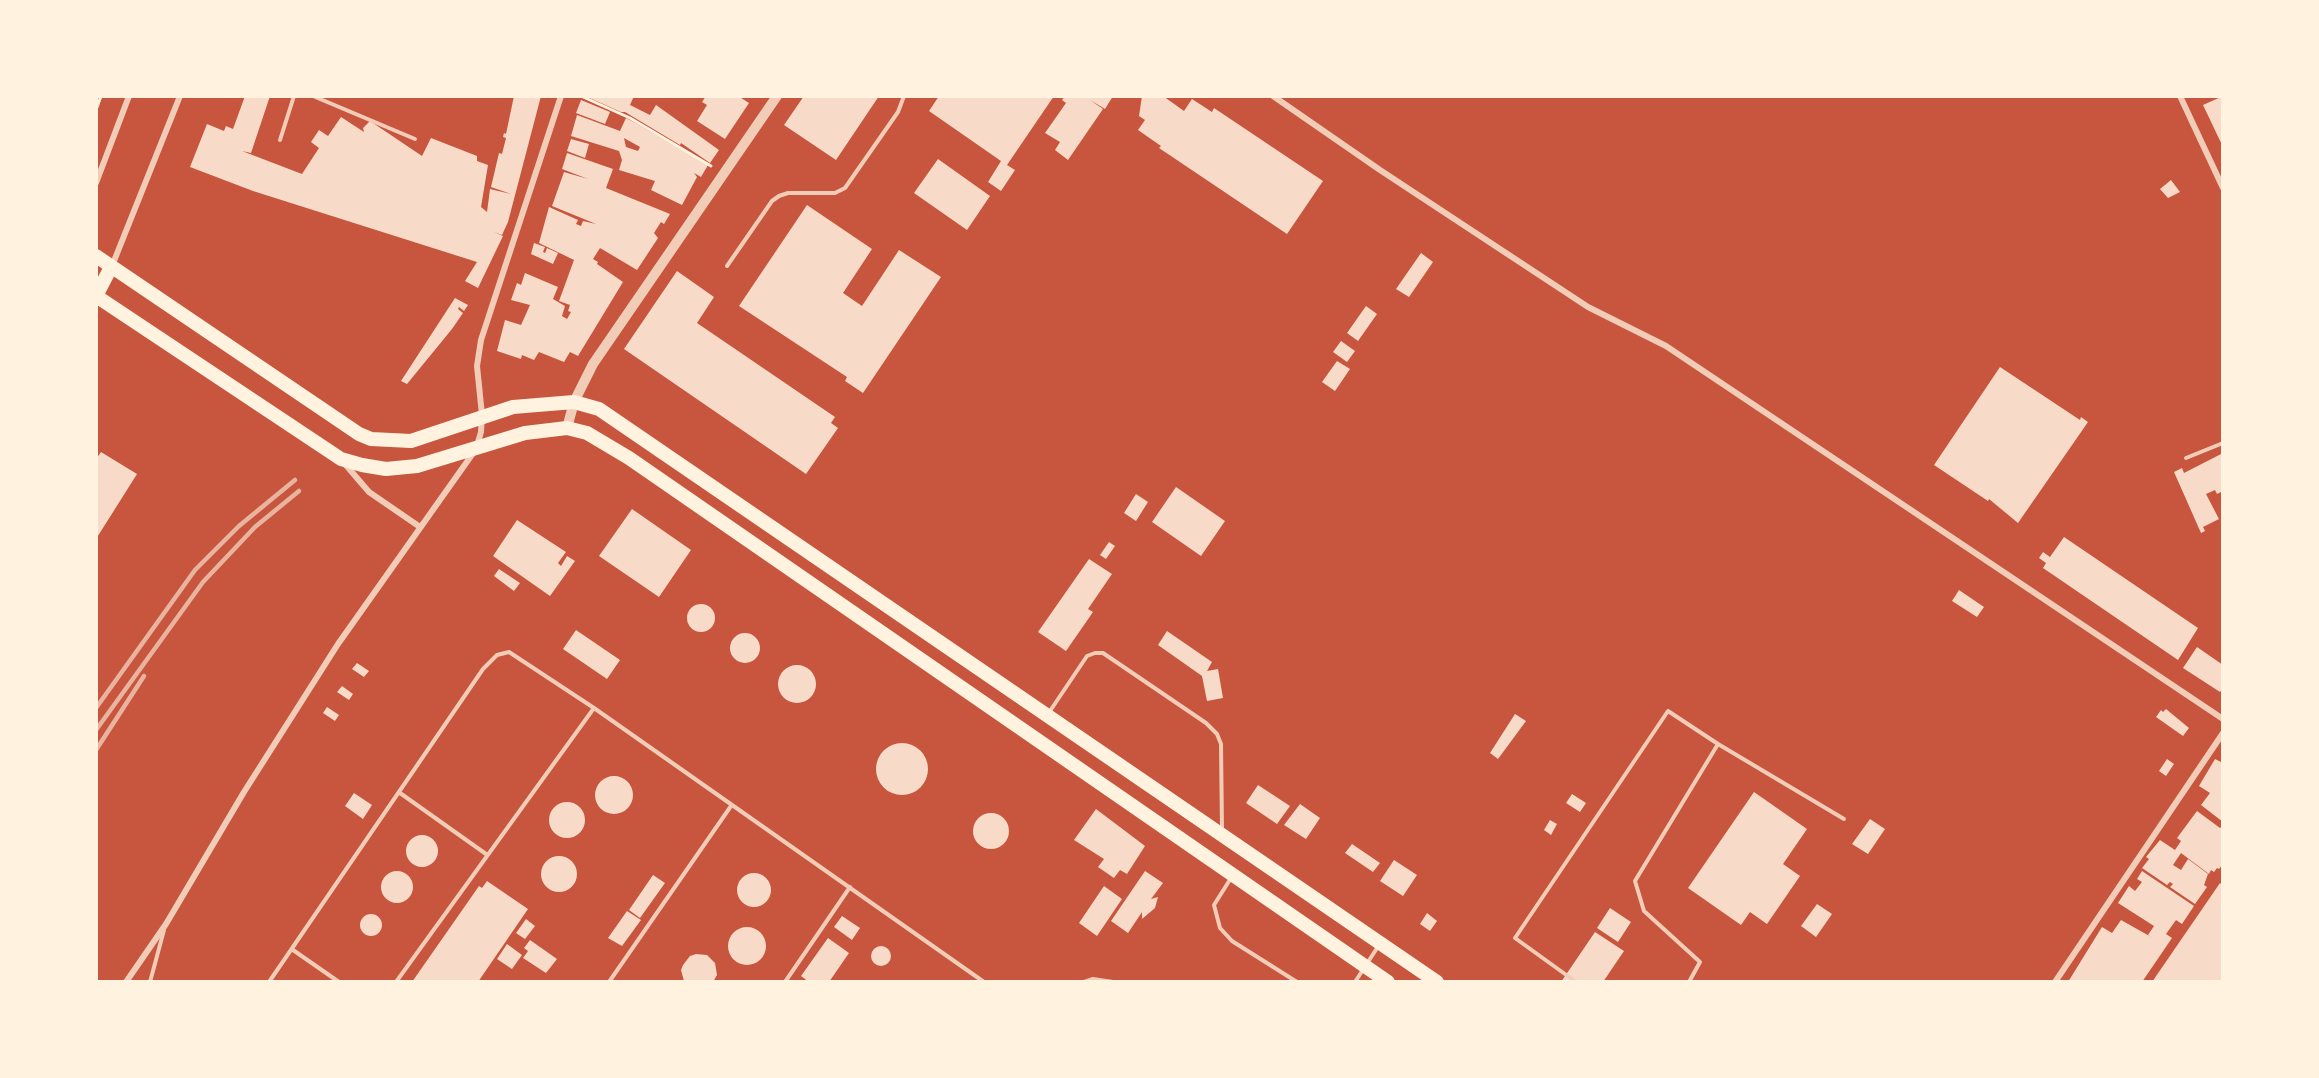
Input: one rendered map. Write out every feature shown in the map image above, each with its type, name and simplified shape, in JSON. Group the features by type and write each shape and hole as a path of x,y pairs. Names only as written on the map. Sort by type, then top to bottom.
{"main road":[{"path":"96,256 359,434 371,439 411,441 513,406 574,402 599,409 1437,982"},
{"path":"111,267 96,296 341,459 386,469 417,466 525,434 567,428 587,433 628,458 1388,982"}],"street":[{"path":"96,183 129,96"},
{"path":"111,267 180,96"},
{"path":"126,982 166,924 244,792 338,644 476,448 481,432 482,415 477,366 481,340 561,96"},
{"path":"567,428 574,402 592,364 725,175 777,96"},
{"path":"1273,96 1380,170 1588,307 1666,346 2223,719"},
{"path":"2180,96 2223,188"},
{"path":"341,459 369,492 420,527"},
{"path":"2055,982 2223,733"}],"lane":[{"path":"280,140 294,96"},
{"path":"313,96 415,139"},
{"path":"727,266 772,201 779,196 788,193 835,193 844,189 898,112 904,96"},
{"path":"2186,458 2223,443"},
{"path":"269,982 483,669 502,653 519,657 594,708 984,982"},
{"path":"1048,714 1087,656 1103,653 1206,723 1217,734 1221,744 1222,833"},
{"path":"396,982 486,854 594,708"},
{"path":"1576,982 1515,938 1668,711 1718,744 1844,819"},
{"path":"1689,982 1700,962 1644,911 1635,881 1718,744"},
{"path":"400,793 486,854"},
{"path":"609,982 731,806"},
{"path":"1234,875 1214,905 1220,928 1232,941 1297,982"},
{"path":"787,981 850,888"},
{"path":"150,982 166,924"},
{"path":"1355,982 1381,942"},
{"path":"292,950 339,982"},
{"path":"1084,982 1093,979 1113,982"}],"path":[{"path":"96,110 101,96"},
{"path":"581,96 630,118 725,175"}],"building":[{"path":"245,96 270,96 251,153 242,151 302,174 319,148 311,142 319,130 328,136 341,117 364,132 363,128 370,121 422,156 431,138 477,156 477,161 488,165 481,207 487,212 490,189 511,194 491,187 499,153 502,154 506,138 503,137 504,133 506,134 514,96 541,96 508,222 502,235 494,232 503,236 478,288 465,281 477,262 253,191 190,167 207,124 224,131 226,126 233,129"},
{"path":"585,96 634,96 630,105 650,115 656,105 719,150 710,163 681,143 680,145 625,112"},
{"path":"706,96 738,96 749,103 725,139 697,121 707,105 702,102"},
{"path":"804,96 879,96 836,160 784,125"},
{"path":"939,96 1054,96 1007,165 1015,170 1001,191 988,182 1001,161 929,111"},
{"path":"1065,96 1113,96 1105,109 1090,100 1103,109 1068,160 1055,150 1060,142 1045,133 1066,103 1062,100"},
{"path":"1142,96 1163,96 1184,111 1192,99 1212,112 1214,108 1323,181 1287,234 1159,148 1161,146 1138,130 1145,120 1139,116"},
{"path":"2223,96 2223,147 2203,105"},
{"path":"581,100 610,112 605,124 576,113"},
{"path":"577,115 620,131 626,118 708,165 701,177 694,173 697,177 682,205 651,190 655,181 619,170 622,160 619,151 571,136","holes":["624,138 640,147 638,151 626,147"]},
{"path":"571,139 589,144 585,158 567,151"},
{"path":"567,153 613,169 606,188 670,214 664,224 661,222 654,233 658,238 637,270 600,248 593,259 623,282 578,356 570,352 564,362 539,352 534,360 522,355 521,359 497,351 505,320 521,325 530,305 511,300 517,283 521,285 525,273 558,287 553,299 565,306 562,316 567,319 571,312 568,311 570,305 559,301 574,260 539,243 549,207 578,220 576,224 581,226 583,221 596,224 552,206 564,172 588,179 562,169"},
{"path":"938,159 990,196 967,230 914,193"},
{"path":"2171,180 2180,192 2168,198 2160,189"},
{"path":"807,205 872,249 843,293 862,306 899,250 941,277 863,393 845,381 847,377 739,306"},
{"path":"534,243 545,247 543,252 545,253 547,248 558,253 553,264 531,254"},
{"path":"1421,253 1433,262 1409,297 1396,289"},
{"path":"677,271 714,297 697,323 835,417 831,423 838,428 806,474 624,349"},
{"path":"455,298 468,305 464,311 459,307 458,309 463,313 407,384 401,381"},
{"path":"1366,306 1377,314 1358,341 1347,333"},
{"path":"1341,341 1355,351 1347,362 1333,352"},
{"path":"1337,361 1350,369 1335,391 1322,382"},
{"path":"2000,367 2080,420 2081,417 2088,422 2018,523 1989,499 1988,501 1934,465"},
{"path":"101,452 137,474 96,539 96,459"},
{"path":"2223,453 2223,491 2217,494 2215,490 2206,494 2219,519 2203,527 2205,531 2201,533 2174,472 2182,468 2184,473"},
{"path":"1176,487 1225,521 1201,556 1152,522"},
{"path":"1136,494 1148,502 1136,521 1124,513"},
{"path":"632,509 691,550 659,597 599,556"},
{"path":"517,520 566,552 558,563 561,566 567,556 575,561 550,596 493,556"},
{"path":"2064,537 2198,628 2178,660 2043,568 2046,563 2039,558 2043,552 2050,557"},
{"path":"1109,542 1115,546 1106,559 1100,555"},
{"path":"1089,559 1112,574 1088,609 1093,612 1066,651 1038,632"},
{"path":"499,569 520,583 514,591 494,576"},
{"path":"1959,590 1984,607 1977,617 1952,601"},
{"path":"701,604 711,608 715,618 711,628 701,632 691,628 687,618 691,608"},
{"path":"576,630 620,660 607,679 563,649"},
{"path":"1167,631 1212,662 1207,671 1218,669 1223,698 1207,701 1202,676 1158,645"},
{"path":"745,633 755,638 760,648 755,658 745,663 735,658 730,648 735,638"},
{"path":"2197,647 2223,665 2223,688 2220,692 2183,668"},
{"path":"357,663 369,671 364,677 352,669"},
{"path":"797,665 810,671 816,684 810,697 797,703 784,697 778,684 784,671"},
{"path":"342,686 353,694 349,700 337,692"},
{"path":"327,707 339,715 335,721 323,713"},
{"path":"2166,709 2189,728 2183,736 2156,717 2161,710 2163,712"},
{"path":"1515,714 1526,721 1498,759 1490,753"},
{"path":"902,743 916,747 924,755 928,769 924,783 916,791 902,795 888,791 880,783 876,769 880,755 888,747"},
{"path":"2167,759 2174,764 2166,776 2159,771"},
{"path":"2215,759 2223,763 2223,822 2201,805 2210,793 2199,786"},
{"path":"614,776 628,781 633,795 628,809 614,814 600,809 595,795 600,781"},
{"path":"1258,785 1290,806 1277,824 1246,803"},
{"path":"1754,792 1807,829 1783,864 1800,876 1767,924 1750,912 1741,925 1688,888"},
{"path":"354,793 372,805 363,819 345,806"},
{"path":"1572,794 1586,803 1580,812 1566,803"},
{"path":"567,802 580,807 585,820 580,833 567,838 554,833 549,820 554,807"},
{"path":"1300,804 1320,818 1306,839 1284,825"},
{"path":"1096,809 1145,846 1127,874 1120,870 1114,878 1098,867 1104,859 1074,840"},
{"path":"2197,811 2220,828 2223,825 2223,864 2214,872 2211,870 2209,874 2181,853 2173,865 2181,870 2188,859 2208,874 2204,885 2207,887 2195,904 2170,887 2173,884 2170,882 2167,885 2142,868 2149,859 2146,857 2160,840 2175,850 2181,841 2177,838"},
{"path":"991,813 1004,818 1009,831 1004,844 991,849 978,844 973,831 978,818"},
{"path":"1870,819 1885,829 1868,854 1852,844"},
{"path":"1550,820 1557,824 1551,835 1544,830"},
{"path":"422,835 434,839 438,851 434,863 422,867 410,863 406,851 410,839"},
{"path":"1352,844 1380,863 1373,872 1345,853"},
{"path":"559,856 572,861 577,874 572,887 559,892 546,887 541,874 546,861"},
{"path":"1394,860 1417,875 1403,896 1380,881"},
{"path":"397,871 408,876 413,887 408,898 397,903 386,898 381,887 386,876"},
{"path":"1145,871 1163,883 1151,899 1158,897 1155,908 1142,919 1142,912 1128,933 1111,921"},
{"path":"2142,871 2194,906 2182,924 2176,920 2166,934 2172,938 2142,982 2068,982 2102,927 2112,933 2121,920 2153,938 2148,935 2154,926 2118,903 2129,886 2135,891 2142,882 2137,879"},
{"path":"754,873 766,878 771,890 766,902 754,907 742,902 737,890 742,878"},
{"path":"653,875 665,883 640,918 629,910"},
{"path":"487,881 528,909 478,982 412,982 479,886 482,888"},
{"path":"2220,883 2223,885 2223,982 2152,982"},
{"path":"1104,886 1122,899 1097,936 1079,923"},
{"path":"1817,904 1832,914 1816,937 1801,926"},
{"path":"1610,908 1631,922 1618,942 1597,928"},
{"path":"627,911 641,920 622,946 608,938"},
{"path":"1427,913 1437,921 1430,931 1420,924"},
{"path":"371,914 379,917 382,925 379,933 371,936 363,933 360,925 363,917"},
{"path":"842,916 860,928 852,940 834,927"},
{"path":"526,919 535,926 525,939 516,933"},
{"path":"747,927 754,928 760,933 765,939 765,953 760,959 754,964 747,965 740,964 734,959 729,953 728,946 729,939 734,933 740,928"},
{"path":"1595,932 1624,951 1603,982 1561,982"},
{"path":"828,938 849,953 829,982 809,982 801,976"},
{"path":"530,940 557,959 546,973 523,958 528,951 524,948"},
{"path":"507,944 522,955 512,969 497,959"},
{"path":"881,946 888,949 891,956 888,963 881,966 874,963 871,956 874,949"},
{"path":"707,955 715,963 717,975 713,982 684,981 681,970 683,965 690,956"}],"railway":[{"path":"96,708 195,570 239,526 295,480"},
{"path":"96,730 203,582 255,527 299,491"},
{"path":"96,750 144,676"}]}
